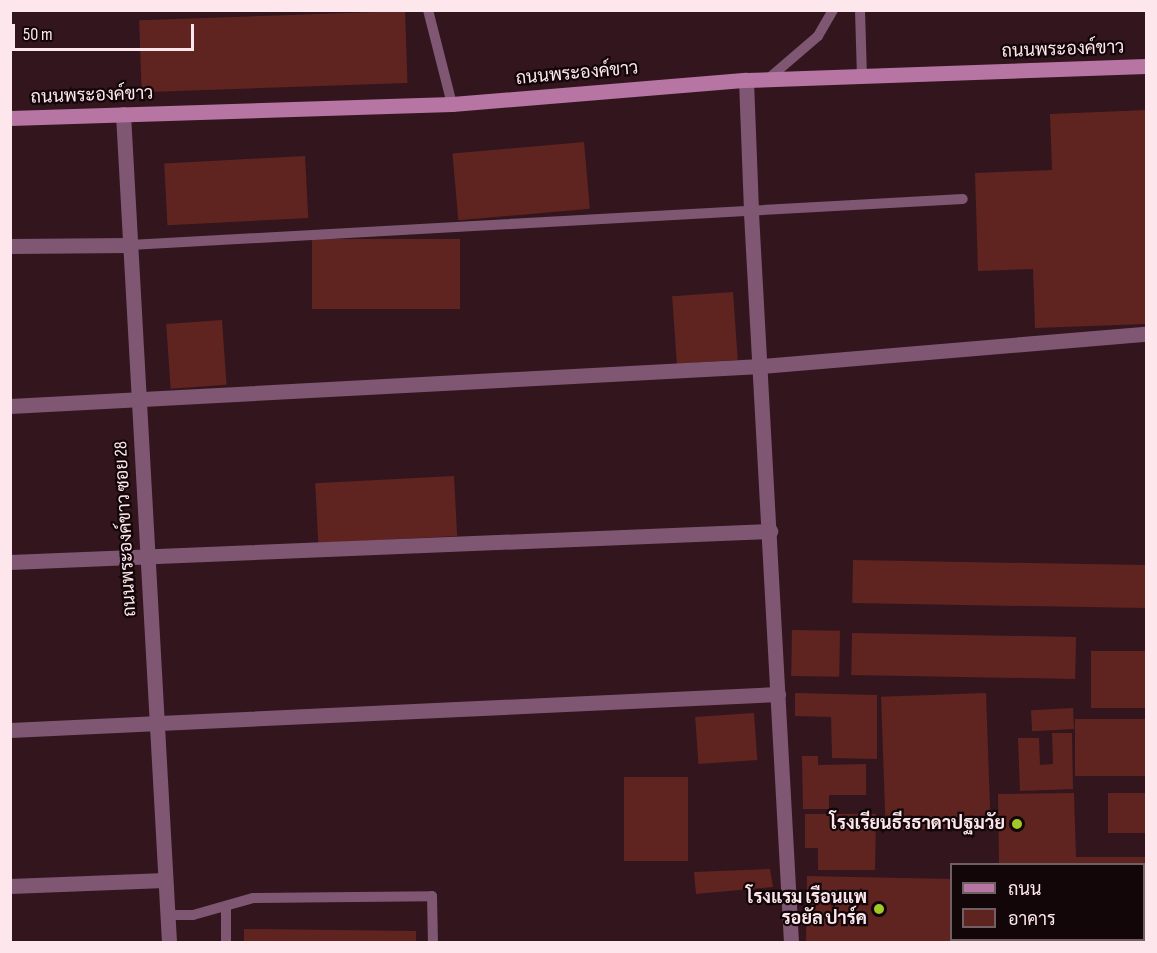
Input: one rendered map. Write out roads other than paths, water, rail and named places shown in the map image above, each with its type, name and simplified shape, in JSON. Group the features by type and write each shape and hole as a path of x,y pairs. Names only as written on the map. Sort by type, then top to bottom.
{"street":[{"name":"ถนนพระองค์ขาว","path":"10,118 452,104 746,80 1146,66"},
{"path":"746,80 751,213 792,942"},
{"name":"ถนนพระองค์ขาว ซอย 28","path":"123,114 169,942"},
{"path":"10,246 130,245"},
{"path":"10,406 761,366 1146,334"},
{"path":"10,562 770,531"},
{"path":"10,730 778,694"},
{"path":"10,886 165,880"}],"lane":[{"path":"428,10 452,104"},
{"path":"767,80 818,36 833,10"},
{"path":"860,10 862,76"},
{"path":"130,245 751,213 963,199"},
{"path":"167,915 194,915 253,898 432,896 433,942"},
{"path":"226,906 226,942"}],"place":[{"name":"โรงเรียนธีรธาดาปฐมวัย","path":"1017,824"},
{"name":"โรงแรม เรือนแพ รอยัล ปาร์ค","path":"879,909"}]}
